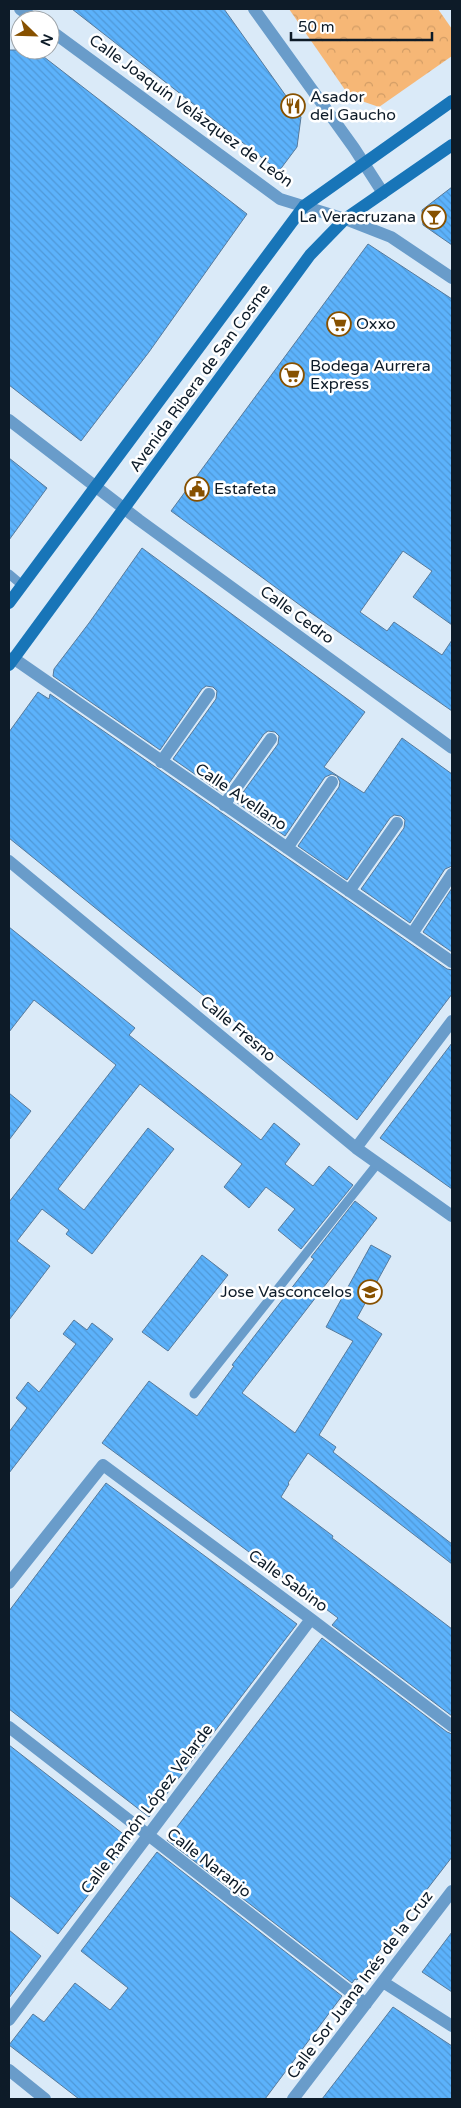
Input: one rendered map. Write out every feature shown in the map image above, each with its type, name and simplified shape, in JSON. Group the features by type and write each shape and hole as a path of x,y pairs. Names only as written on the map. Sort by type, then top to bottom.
{"main road":[{"name":"Avenida Ribera de San Cosme","path":"9,603 304,206 452,101"},
{"name":"Avenida Ribera de San Cosme","path":"11,662 310,256 345,220 452,145"}],"street":[{"path":"254,9 364,163 383,193"},
{"name":"Calle Joaquín Velázquez de León","path":"60,37 280,199 391,237 452,278"},
{"name":"Calle Cedro","path":"9,420 123,509 452,748"},
{"name":"Calle Avellano","path":"11,662 161,762 452,962"},
{"path":"161,762 209,694"},
{"path":"224,805 271,739"},
{"path":"287,848 332,782"},
{"path":"349,891 397,823"},
{"name":"Calle Fresno","path":"9,861 356,1148 452,1216"},
{"path":"412,934 452,874"},
{"path":"356,1148 452,1021"},
{"name":"Calle Sabino","path":"9,1583 103,1465 452,1726"},
{"name":"Calle Ramón López Velarde","path":"9,2020 311,1619"},
{"name":"Calle Naranjo","path":"9,1727 366,2004"},
{"name":"Calle Sor Juana Inés de la Cruz","path":"293,2099 452,1891"},
{"path":"383,1982 452,2026"},
{"path":"9,2070 45,2099"}],"lane":[{"path":"9,574 22,585"},
{"path":"194,1394 378,1163"}],"green space":[{"path":"289,9 438,9 452,29 452,56 379,107 350,97"}],"building":[{"path":"72,9 224,9 301,117 297,147 279,171"},
{"path":"10,50 10,60 48,60 247,214 149,352 81,441 9,385"},
{"path":"452,187 452,245 423,225 422,210"},
{"path":"368,244 452,299 452,625 413,597 432,571 403,551 360,612 387,631 394,622 442,655 452,640 452,711 304,608 171,511"},
{"path":"9,458 47,488 9,540"},
{"path":"142,548 365,712 324,767 364,793 402,738 452,774 452,866 445,869 410,923 361,889 404,828 405,820 401,816 394,815 390,818 347,880 298,846 339,787 340,782 337,776 332,774 325,777 285,836 236,802 278,744 279,736 275,732 268,731 264,734 222,793 173,759 216,699 217,691 213,687 206,686 202,689 160,750 53,676 54,669"},
{"path":"38,692 49,699 50,694 447,969 452,970 452,994 357,1120 9,838 9,732"},
{"path":"452,888 452,952 423,932"},
{"path":"9,927 135,1028 129,1035 261,1140 274,1123 300,1144 285,1164 313,1186 329,1166 353,1185 301,1249 278,1230 295,1209 266,1187 249,1208 224,1187 242,1164 140,1084 58,1189 84,1210 148,1128 174,1149 92,1254 66,1234 69,1230 42,1209 17,1241 50,1266 9,1320 9,1202 116,1065 34,1000 9,1032"},
{"path":"452,1043 452,1189 380,1138"},
{"path":"9,1093 31,1111 9,1140"},
{"path":"355,1201 377,1218 242,1393 295,1433 353,1341 326,1327 371,1245 391,1256 357,1318 382,1334 319,1435 336,1447 333,1452 452,1544 452,1564 308,1453 281,1497 452,1629 452,1716 332,1625 338,1618 102,1443 149,1381 197,1416 234,1366 232,1365 314,1259 311,1257"},
{"path":"202,1255 228,1275 168,1351 142,1332"},
{"path":"74,1320 87,1330 92,1323 113,1339 9,1473 9,1432 27,1408 16,1398 28,1382 39,1392 76,1344 63,1334"},
{"path":"106,1483 297,1624 149,1817 9,1709 9,1611"},
{"path":"322,1638 452,1734 452,1857 357,1980 355,1979 352,1983 167,1840"},
{"path":"9,1745 131,1840 58,1934 9,1895"},
{"path":"157,1852 342,1996 265,2099 79,2099 9,2045 33,2014 44,2022 75,1983 110,2010 128,1988 81,1951"},
{"path":"9,1930 41,1956 9,1998"},
{"path":"452,1932 452,1992 422,1972"},
{"path":"393,2007 452,2046 452,2099 322,2099"}],"place":[{"name":"Asador del Gaucho","path":"293,106"},
{"name":"La Veracruzana","path":"434,217"},
{"name":"Oxxo","path":"339,324"},
{"name":"Bodega Aurrera Express","path":"292,375"},
{"name":"Estafeta","path":"197,489"},
{"name":"Jose Vasconcelos","path":"370,1292"}]}
